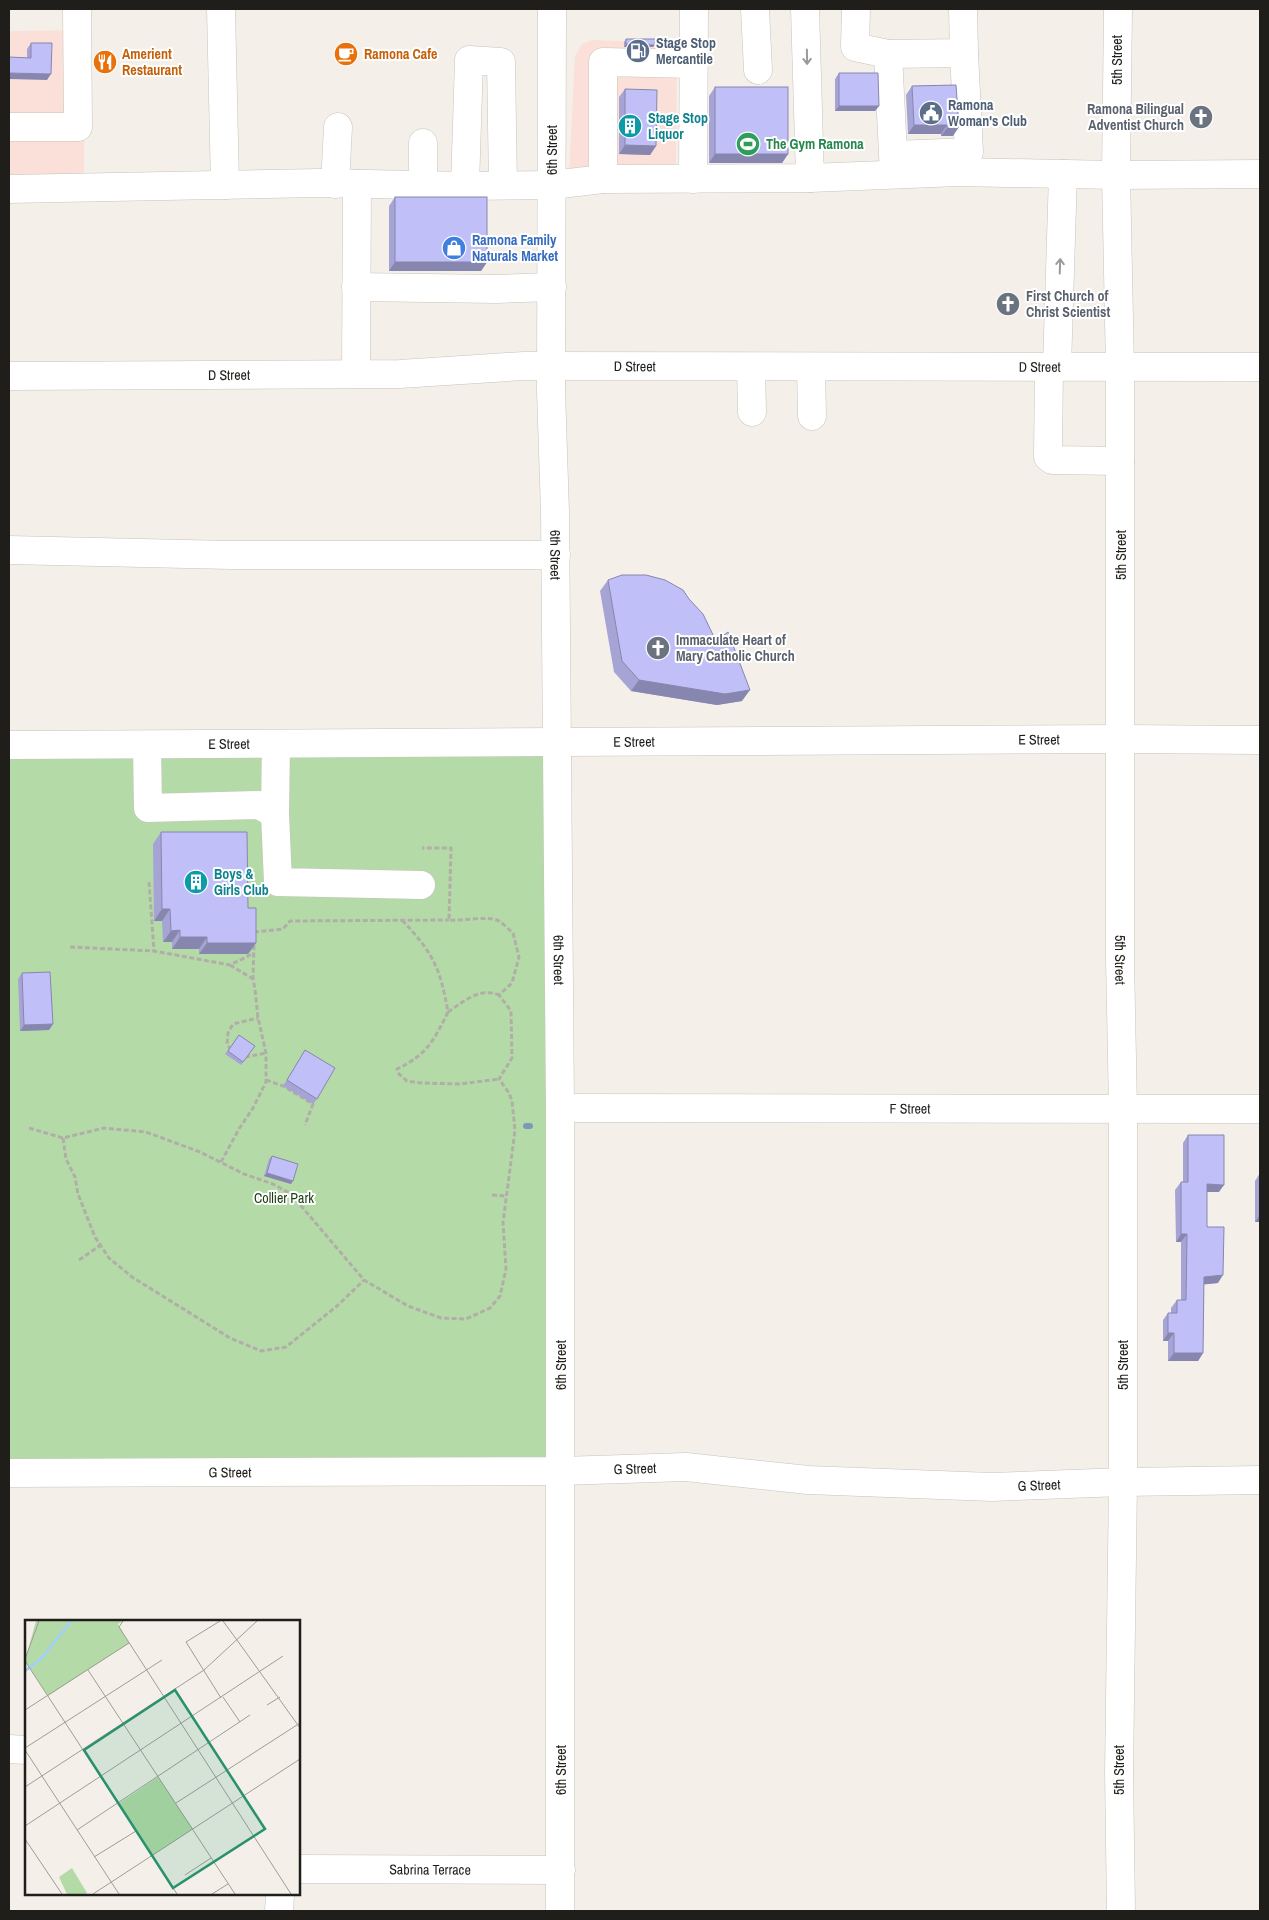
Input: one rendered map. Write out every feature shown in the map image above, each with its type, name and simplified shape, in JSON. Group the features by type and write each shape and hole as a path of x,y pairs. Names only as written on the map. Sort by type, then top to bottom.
{"street":[{"path":"9,127 78,127 77,9"},
{"path":"221,9 225,185"},
{"name":"6th Street","path":"552,9 552,366 556,555 560,1108 560,1911"},
{"path":"693,179 694,9"},
{"path":"755,9 758,70"},
{"path":"805,9 810,178"},
{"path":"856,9 855,47 888,54 964,54"},
{"path":"9,189 346,184 552,185 602,179 810,178 969,152 963,9"},
{"name":"5th Street","path":"1118,9 1116,175 1120,368 1120,960 1123,1108 1123,1482 1119,1773 1121,1911"},
{"path":"888,54 894,165"},
{"path":"466,186 469,60 502,62 503,185"},
{"path":"602,179 603,62 694,64"},
{"path":"338,127 346,184 356,287 356,374"},
{"path":"423,144 424,185"},
{"path":"894,165 958,172 1116,175 1260,174 1260,153"},
{"path":"1063,174 1048,457 1052,460 1120,461"},
{"path":"356,287 497,289 552,286"},
{"name":"D Street","path":"9,376 400,374 524,366 1260,367"},
{"path":"751,367 752,412"},
{"path":"811,367 812,416"},
{"path":"9,550 231,555 556,555"},
{"name":"E Street","path":"9,745 1121,739 1260,740"},
{"path":"276,744 275,814 278,882 422,884"},
{"path":"146,745 148,808 258,805 275,814"},
{"name":"F Street","path":"560,1108 1260,1109"},
{"name":"G Street","path":"9,1473 561,1471 686,1467 808,1480 992,1487 1123,1482 1260,1480"},
{"path":"9,1749 25,1750"},
{"name":"Sabrina Terrace","path":"300,1869 561,1870"},
{"path":"279,1911 280,1895"}],"path":[{"path":"422,848 451,848 449,920"},
{"path":"150,882 154,951"},
{"path":"402,920 427,948 437,964 448,1012"},
{"path":"222,1162 239,1129 253,1108 266,1080 266,1053 258,1018 253,979 254,931 283,929 290,921 497,920 513,933 519,957 512,983 499,995"},
{"path":"70,947 154,951 230,965 253,979"},
{"path":"230,965 254,953"},
{"path":"490,991 499,995 511,1011 512,1058 499,1079 460,1084 437,1084 407,1081 399,1074 397,1069 414,1061 427,1049 448,1012 472,996 490,991"},
{"path":"236,1056 226,1044 233,1024 258,1018"},
{"path":"242,1056 247,1057 266,1053"},
{"path":"29,1128 63,1138 104,1128 146,1132 200,1152 244,1174 291,1194 364,1280 408,1306 441,1318 466,1319 490,1308 500,1296 506,1269 503,1223 515,1130 514,1111 508,1093 499,1079"},
{"path":"266,1080 283,1086 313,1104 305,1125"},
{"path":"63,1138 66,1159 75,1177 78,1194 95,1238 109,1258 132,1277 230,1338 261,1351 286,1347 364,1280"},
{"path":"492,1195 506,1196"},
{"path":"79,1260 100,1245"}],"shaded area":[{"path":"84,30 84,176 9,176 9,31"},
{"path":"592,40 677,43 676,174 569,173 575,56 582,44"}],"green space":[{"name":"Collier Park","path":"557,743 560,1472 9,1474 9,746"}],"building":[{"path":"626,39 655,39 655,45 626,44"},
{"path":"31,43 52,43 51,74 9,73 9,57 31,58"},
{"path":"839,73 878,73 879,106 839,106"},
{"path":"956,85 959,127 947,128 947,125 914,125 912,86"},
{"path":"715,87 788,87 788,154 715,154"},
{"path":"625,89 657,90 656,146 625,145"},
{"path":"395,197 487,197 487,262 395,262"},
{"name":"Immaculate Heart of Mary Catholic Church","path":"622,575 646,575 665,580 683,590 703,614 716,641 728,632 750,690 725,694 639,680 622,661 608,580"},
{"name":"Boys & Girls Club","path":"161,832 247,832 248,908 256,908 256,943 207,943 207,937 180,937 180,930 171,931 170,909 162,909"},
{"path":"50,972 53,1024 24,1025 22,973"},
{"path":"239,1035 255,1046 243,1062 228,1051"},
{"path":"305,1050 335,1068 317,1099 287,1080"},
{"path":"1188,1135 1224,1135 1224,1185 1207,1184 1207,1227 1224,1227 1223,1275 1204,1277 1203,1353 1174,1353 1174,1333 1168,1333 1168,1313 1177,1313 1177,1300 1186,1300 1187,1234 1181,1234 1181,1182 1188,1182"},
{"path":"272,1156 298,1164 293,1181 267,1173"}],"place":[{"name":"Stage Stop Mercantile","path":"638,51"},
{"name":"Ramona Cafe","path":"346,54"},
{"name":"Amerient Restaurant","path":"105,62"},
{"name":"Ramona Woman's Club","path":"931,113"},
{"name":"Ramona Bilingual Adventist Church","path":"1201,117"},
{"name":"Stage Stop Liquor","path":"630,126"},
{"name":"The Gym Ramona","path":"748,144"},
{"name":"Ramona Family Naturals Market","path":"454,248"},
{"name":"First Church of Christ Scientist","path":"1008,304"},
{"name":"Immaculate Heart of Mary Catholic Church","path":"658,648"},
{"name":"Boys & Girls Club","path":"196,882"}]}
